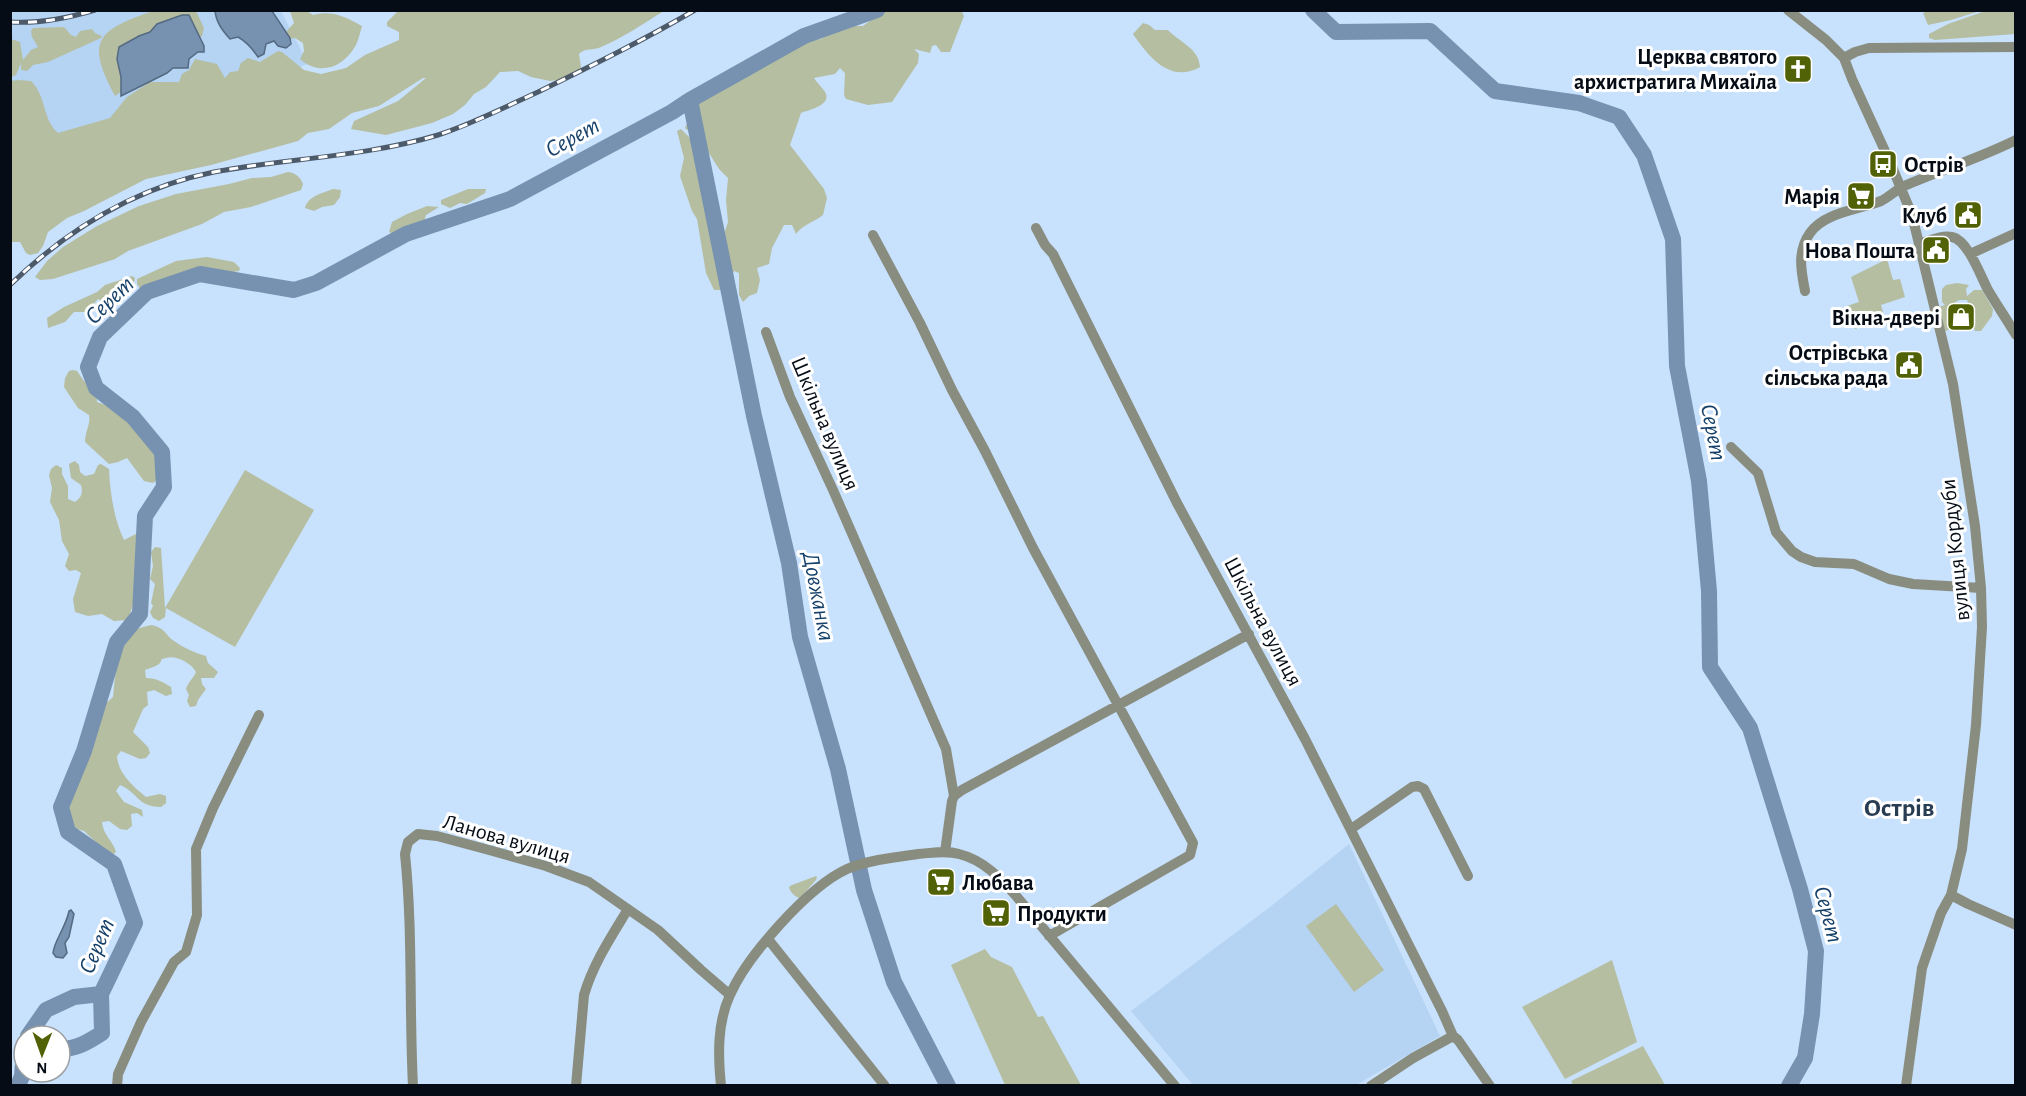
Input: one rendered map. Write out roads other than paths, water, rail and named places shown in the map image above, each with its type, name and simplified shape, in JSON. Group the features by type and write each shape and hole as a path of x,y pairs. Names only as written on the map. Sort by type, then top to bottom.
{"street":[{"path":"1788,10 1826,40 1844,58 1869,48 2016,47"},
{"name":"вулиця Кордуби","path":"1844,58 1912,215 1953,384 1975,526 1981,588 1982,627 1976,725 1962,849 1951,895 1941,913 1922,968 1906,1086"},
{"path":"1804,291 1800,266 1803,249 1810,233 1820,223 1880,201 1901,188 2016,140"},
{"name":"Шкільна вулиця","path":"1036,228 1053,254 1178,503 1351,829 1453,1036 1490,1086"},
{"path":"1970,254 2016,233"},
{"path":"873,235 1033,548 1193,843 1190,855 1049,936"},
{"path":"1919,244 1942,237 1953,237 1970,254 1988,290 2016,335"},
{"name":"Шкільна вулиця","path":"766,332 790,398 833,490 946,749 954,796 945,852"},
{"path":"1731,447 1758,473 1776,532 1801,557 1815,562 1854,564 1889,579 1913,584 1981,588"},
{"path":"954,796 1249,634"},
{"path":"117,1086 118,1074 141,1022 174,962 186,952 197,915 196,849 213,808 259,715"},
{"path":"1351,829 1418,786 1424,789 1468,876"},
{"name":"Ланова вулиця","path":"413,1086 411,946 405,854 408,842 418,834 437,836 546,866 589,882 658,930 730,995"},
{"path":"722,1086 720,1068 722,1019 730,995 768,939 823,883 848,869 908,855 945,852 960,854 976,860 994,872 1175,1086"},
{"path":"1951,895 2016,925"},
{"path":"576,1086 584,995 588,981 628,909"},
{"path":"768,939 885,1086"},
{"path":"1371,1086 1387,1082 1413,1058 1453,1036"}],"waterway":[{"name":"Серет","path":"36,1024 46,1010 74,997 101,994 135,923 114,864 68,832 61,807 84,751 117,642 140,614 145,516 164,487 162,452 133,417 96,388 88,367 100,337 147,292 200,274 294,290 316,283 406,234 510,199 672,112 804,36 877,10"},
{"name":"Серет","path":"1313,10 1336,32 1430,31 1495,91 1579,103 1619,117 1644,155 1673,239 1677,366 1699,481 1709,591 1710,667 1750,728 1800,889 1816,951 1812,1014 1805,1058 1789,1086"},
{"name":"Довжанка","path":"690,100 754,416 789,563 800,637 838,769 864,890 894,982 948,1086"},
{"path":"72,1047 102,1033 101,994"}],"railway":[{"path":"10,22 53,20 95,10"},
{"path":"10,285 55,246 79,229 130,200 157,189 214,172 355,153 438,135 476,121 538,92 695,10"}],"place":[{"name":"Церква святого архистратига Михаїла","path":"1798,69"},
{"name":"Острів","path":"1883,164"},
{"name":"Марія","path":"1861,196"},
{"name":"Клуб","path":"1968,215"},
{"name":"Нова Пошта","path":"1936,250"},
{"name":"Вікна-двері","path":"1961,317"},
{"name":"Острівська сільська рада","path":"1909,365"},
{"name":"Любава","path":"941,882"},
{"name":"Продукти","path":"996,913"}],"district":[{"name":"Острів","path":"1899,807"}]}
